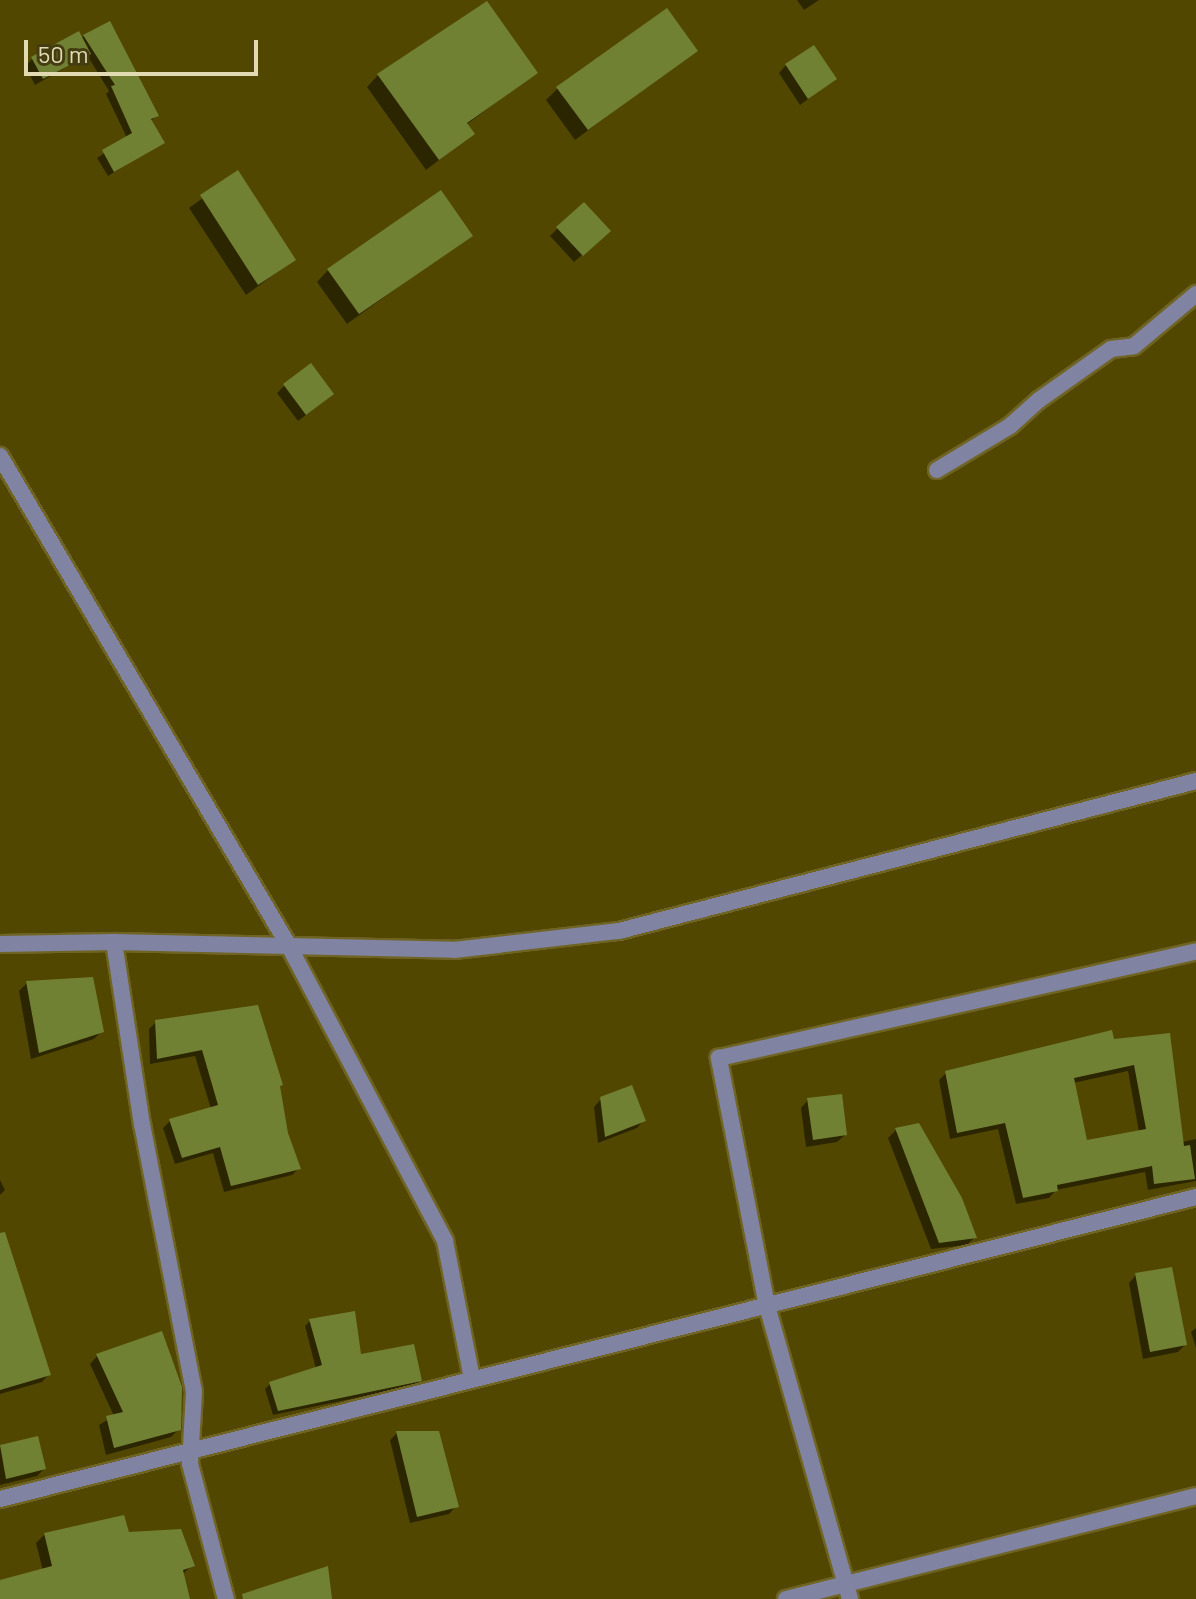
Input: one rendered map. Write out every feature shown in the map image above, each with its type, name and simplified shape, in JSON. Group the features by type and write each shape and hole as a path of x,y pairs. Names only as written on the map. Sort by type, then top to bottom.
{"street":[{"path":"937,470 1010,426 1039,400 1111,349 1134,346 1196,294"},
{"path":"0,456 290,948 445,1241 472,1379"},
{"path":"0,944 114,942 454,950 619,931 1196,781"},
{"path":"114,942 142,1124 194,1392 190,1464 226,1599"},
{"path":"848,1592 767,1306 719,1058 1196,951"},
{"path":"0,1499 191,1448 1196,1197"},
{"path":"786,1599 848,1592 1196,1496"}],"building":[{"path":"487,1 538,73 467,123 475,134 439,160 377,74"},
{"path":"667,8 698,51 588,130 556,87"},
{"path":"110,21 159,116 151,119 165,143 114,172 102,150 132,133 111,86 115,85 83,35"},
{"path":"79,31 91,54 43,79 31,57"},
{"path":"814,45 837,79 808,99 785,64"},
{"path":"238,170 296,260 258,285 200,195"},
{"path":"441,190 473,236 359,314 327,269"},
{"path":"584,202 611,231 583,256 556,227"},
{"path":"311,363 334,394 306,415 283,384"},
{"path":"93,977 104,1032 39,1053 26,981"},
{"path":"258,1005 283,1085 280,1086 288,1133 301,1169 231,1186 220,1147 182,1158 169,1119 218,1105 202,1050 157,1059 155,1020"},
{"path":"1112,1030 1114,1039 1170,1033 1184,1146 1190,1145 1195,1179 1154,1184 1152,1166 1057,1185 1058,1191 1023,1198 1005,1123 957,1133 945,1071","holes":["1134,1065 1146,1129 1087,1140 1074,1078"]},
{"path":"632,1085 646,1121 605,1137 600,1097"},
{"path":"842,1094 847,1135 813,1140 807,1098"},
{"path":"919,1123 962,1198 977,1238 939,1243 895,1128"},
{"path":"5,1232 51,1375 0,1390 0,1233"},
{"path":"1172,1267 1187,1345 1150,1352 1135,1273"},
{"path":"355,1311 361,1354 414,1344 422,1381 278,1411 269,1382 322,1365 309,1319"},
{"path":"162,1331 182,1387 181,1430 114,1448 106,1416 123,1412 96,1354"},
{"path":"396,1431 439,1431 459,1507 417,1517"},
{"path":"38,1436 46,1469 6,1479 0,1445"},
{"path":"124,1515 129,1532 181,1529 195,1566 183,1570 190,1599 0,1599 0,1580 52,1566 44,1533"},
{"path":"328,1566 332,1599 243,1599 242,1594"}]}
